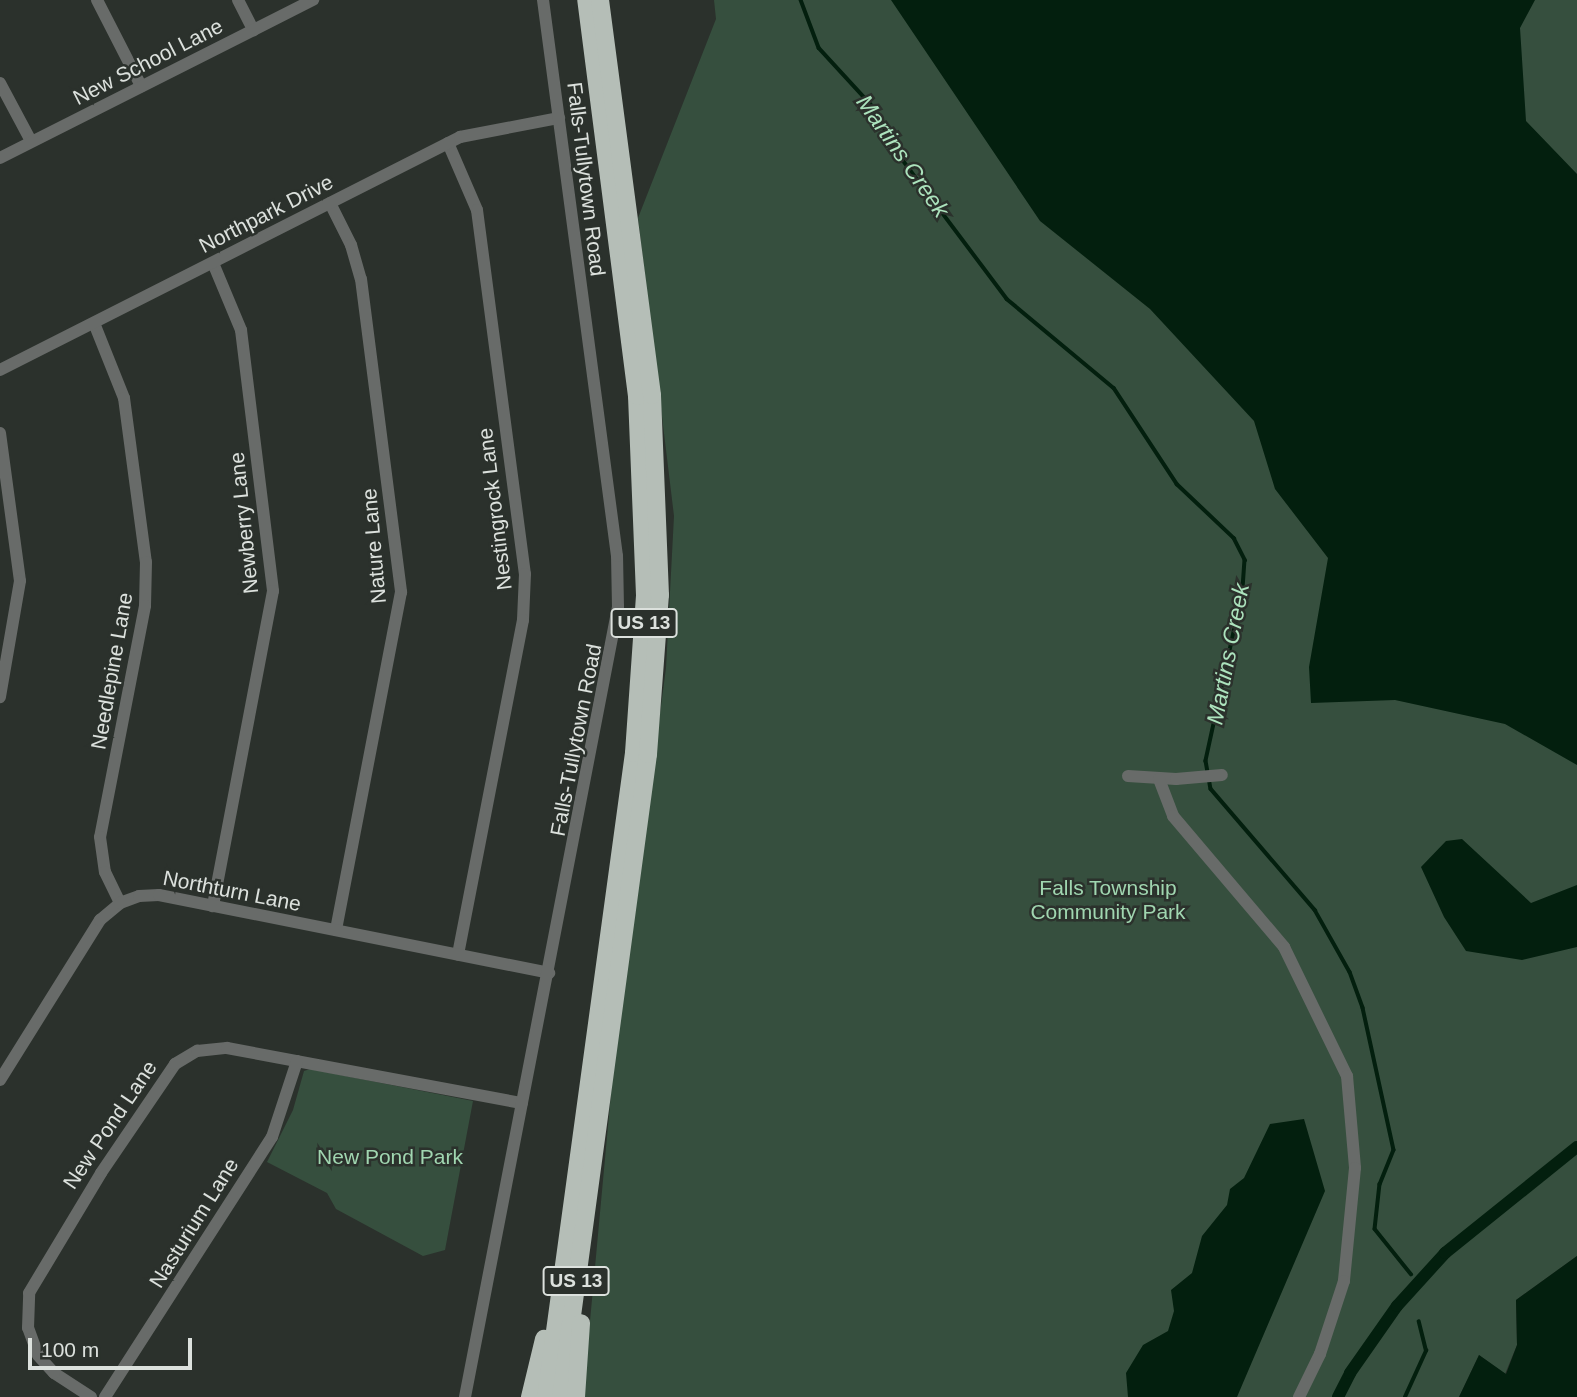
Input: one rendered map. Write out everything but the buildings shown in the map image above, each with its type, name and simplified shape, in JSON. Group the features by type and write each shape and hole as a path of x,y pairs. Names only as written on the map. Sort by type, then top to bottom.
{"highway":[{"name":"US 13","path":"546,1397 634,752 645,594 637,397 586,0"},
{"name":"US 13","path":"561,1397 649,741 660,582 652,395 600,0"},
{"path":"576,1397 592,1166"},
{"path":"530,1397 567,1244"}],"street":[{"path":"97,0 141,86"},
{"path":"238,0 253,30"},
{"name":"New School Lane","path":"0,158 313,0"},
{"name":"Falls-Tullytown Road","path":"465,1397 615,637 619,587 543,0"},
{"path":"0,83 30,142"},
{"name":"Northpark Drive","path":"0,370 472,132 559,118"},
{"name":"Nestingrock Lane","path":"448,143 477,210 525,574 523,620 458,955"},
{"name":"Nature Lane","path":"330,203 351,245 361,279 401,592 336,930"},
{"name":"Newberry Lane","path":"213,263 241,330 273,592 213,906"},
{"name":"Needlepine Lane","path":"94,323 124,398 146,562 145,606 100,837 104,872 120,903"},
{"path":"0,433 20,581 0,697"},
{"path":"1128,776 1160,779 1222,775"},
{"path":"1160,779 1173,816 1284,947 1347,1076 1354,1168 1344,1281 1320,1354 1299,1397"},
{"name":"Northturn Lane","path":"120,903 155,894 549,973"},
{"path":"0,1080 100,920 120,903"},
{"name":"New Pond Lane","path":"91,1397 54,1373 31,1339 27,1305 35,1277 175,1064 212,1048 522,1103"},
{"name":"Nasturium Lane","path":"105,1397 272,1137 297,1061"}],"green space":[{"name":"Falls Township Community Park","path":"714,0 1577,0 1577,1256 1516,1300 1517,1345 1505,1374 1479,1355 1459,1397 583,1397 614,1061 666,668 674,516 638,218 716,19"},
{"name":"New Pond Park","path":"310,1069 473,1101 445,1250 423,1256 336,1209 327,1193 267,1162 293,1110 304,1071"}],"shaded area":[{"path":"891,0 1535,0 1520,28 1526,121 1577,174 1577,765 1505,724 1395,700 1311,703 1309,667 1328,558 1275,489 1254,421 1150,309 1040,221"},
{"path":"1462,839 1531,903 1577,885 1577,947 1522,960 1466,951 1444,917 1421,867 1446,841"},
{"path":"1304,1119 1325,1191 1237,1397 1128,1397 1126,1373 1143,1345 1168,1331 1174,1311 1171,1290 1192,1273 1202,1236 1227,1205 1230,1189 1244,1178 1270,1124"},
{"path":"1577,1256 1577,1397 1459,1397 1479,1355 1506,1374 1517,1345 1516,1300"}],"waterway":[{"name":"Martins Creek","path":"801,0 819,48 875,109 896,151 1007,299 1114,388 1177,484 1234,538 1245,560 1243,591 1206,761 1211,789 1315,910 1350,972 1363,1008 1394,1150 1380,1184 1375,1229 1411,1274"},
{"path":"1338,1397 1350,1373 1397,1306 1445,1253 1577,1147"},
{"name":"Martins Creek","path":"1405,1397 1426,1351 1419,1322"}]}
